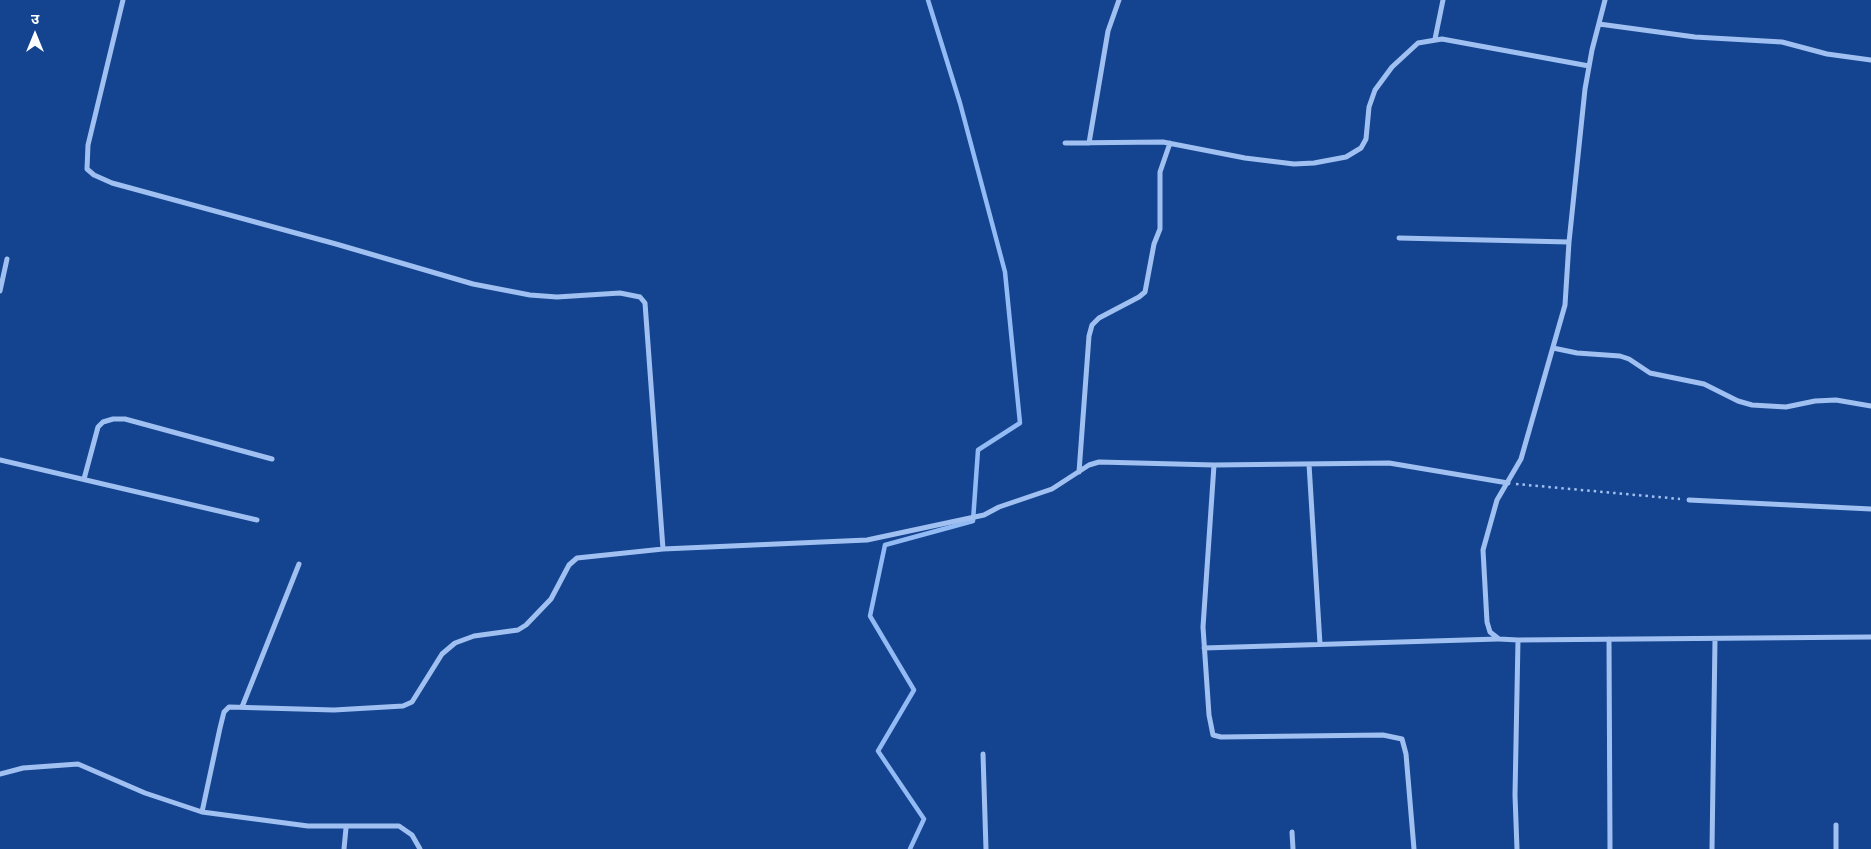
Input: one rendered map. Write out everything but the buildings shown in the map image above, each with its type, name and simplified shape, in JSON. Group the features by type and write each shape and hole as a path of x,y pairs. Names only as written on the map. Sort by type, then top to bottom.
{"street":[{"path":"123,0 88,145 87,169 94,175 112,183 336,244 473,284 530,295 557,297 620,293 640,297 645,303 663,549"},
{"path":"1089,143 1108,31 1119,0"},
{"path":"1435,39 1443,0"},
{"path":"1499,640 1490,632 1487,622 1483,550 1492,513 1521,459 1565,305 1568,242 1589,66 1605,0"},
{"path":"1599,24 1695,37 1782,42 1827,54 1871,60"},
{"path":"1065,143 1170,143 1245,158 1294,164 1314,162 1355,153 1366,139 1369,107 1381,82 1410,48 1418,43 1435,39 1589,66"},
{"path":"1079,472 1090,330 1099,318 1145,292 1154,244 1160,229 1160,172 1170,143"},
{"path":"1399,238 1568,242"},
{"path":"0,291 7,258"},
{"path":"1553,348 1577,353 1620,356 1629,359 1650,373 1704,384 1738,401 1752,405 1786,407 1815,401 1836,400 1871,406"},
{"path":"84,479 98,427 103,422 113,419 126,419 272,459"},
{"path":"0,460 257,520"},
{"path":"202,812 224,712 229,708 289,710 403,706 412,702 442,654 455,643 474,636 518,630 526,625 550,599 569,565 577,558 663,549 867,540 984,515 999,507 1052,489 1099,462 1214,465 1389,463 1508,482"},
{"path":"1309,464 1320,644"},
{"path":"1214,465 1202,627 1208,715 1213,735 1221,738 1383,736 1402,739 1406,754 1414,849"},
{"path":"1689,500 1871,509"},
{"path":"242,707 299,564"},
{"path":"1204,648 1499,640 1871,637"},
{"path":"1712,849 1715,639"},
{"path":"1517,849 1515,795 1518,640"},
{"path":"1609,640 1610,849"},
{"path":"983,754 986,849"},
{"path":"0,774 23,768 78,764 145,793 202,812 308,826 346,828 379,825 399,826 412,835 420,849"},
{"path":"1836,825 1836,849"},
{"path":"344,849 346,828"},
{"path":"1292,832 1294,849"}],"path":[{"path":"1508,482 1528,487 1689,500"}],"waterway":[{"path":"910,849 924,819 878,751 914,690 870,616 885,545 973,521 978,450 1020,423 1005,272 960,103 928,0"}]}
